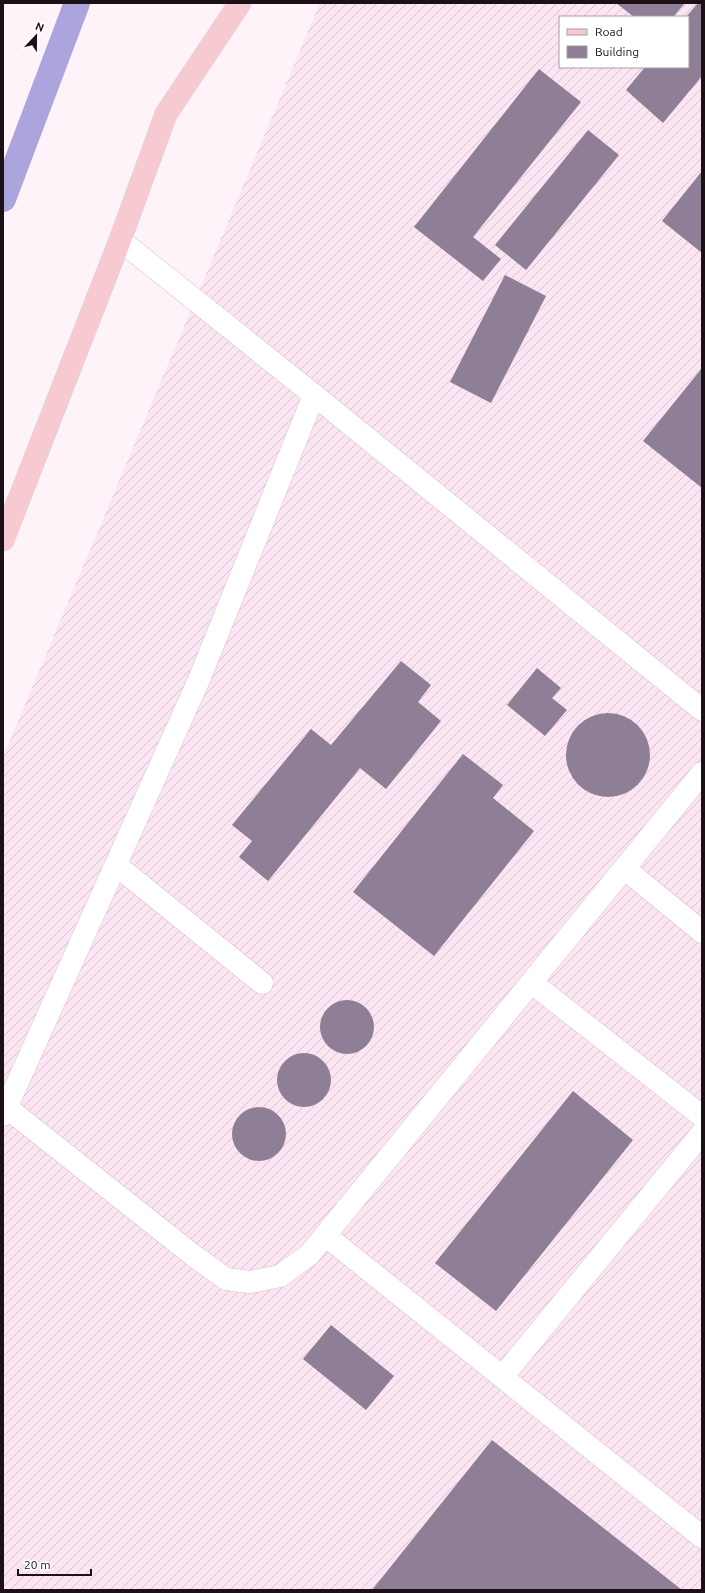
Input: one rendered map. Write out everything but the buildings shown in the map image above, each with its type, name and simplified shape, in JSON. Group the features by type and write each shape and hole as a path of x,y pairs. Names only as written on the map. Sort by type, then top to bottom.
{"main road":[{"path":"3,540 120,240 166,114 240,3"}],"lane":[{"path":"120,240 314,395 702,710"},
{"path":"314,395 198,682 5,1111 226,1279 250,1282 280,1276 309,1255 702,773"},
{"path":"116,865 262,983"},
{"path":"625,869 702,932"},
{"path":"532,983 702,1116"},
{"path":"503,1376 702,1133"},
{"path":"325,1235 503,1376 702,1537"}],"shaded area":[{"path":"320,3 702,3 702,1590 3,1590 3,757"}],"waterway":[{"path":"3,199 77,3"}]}
